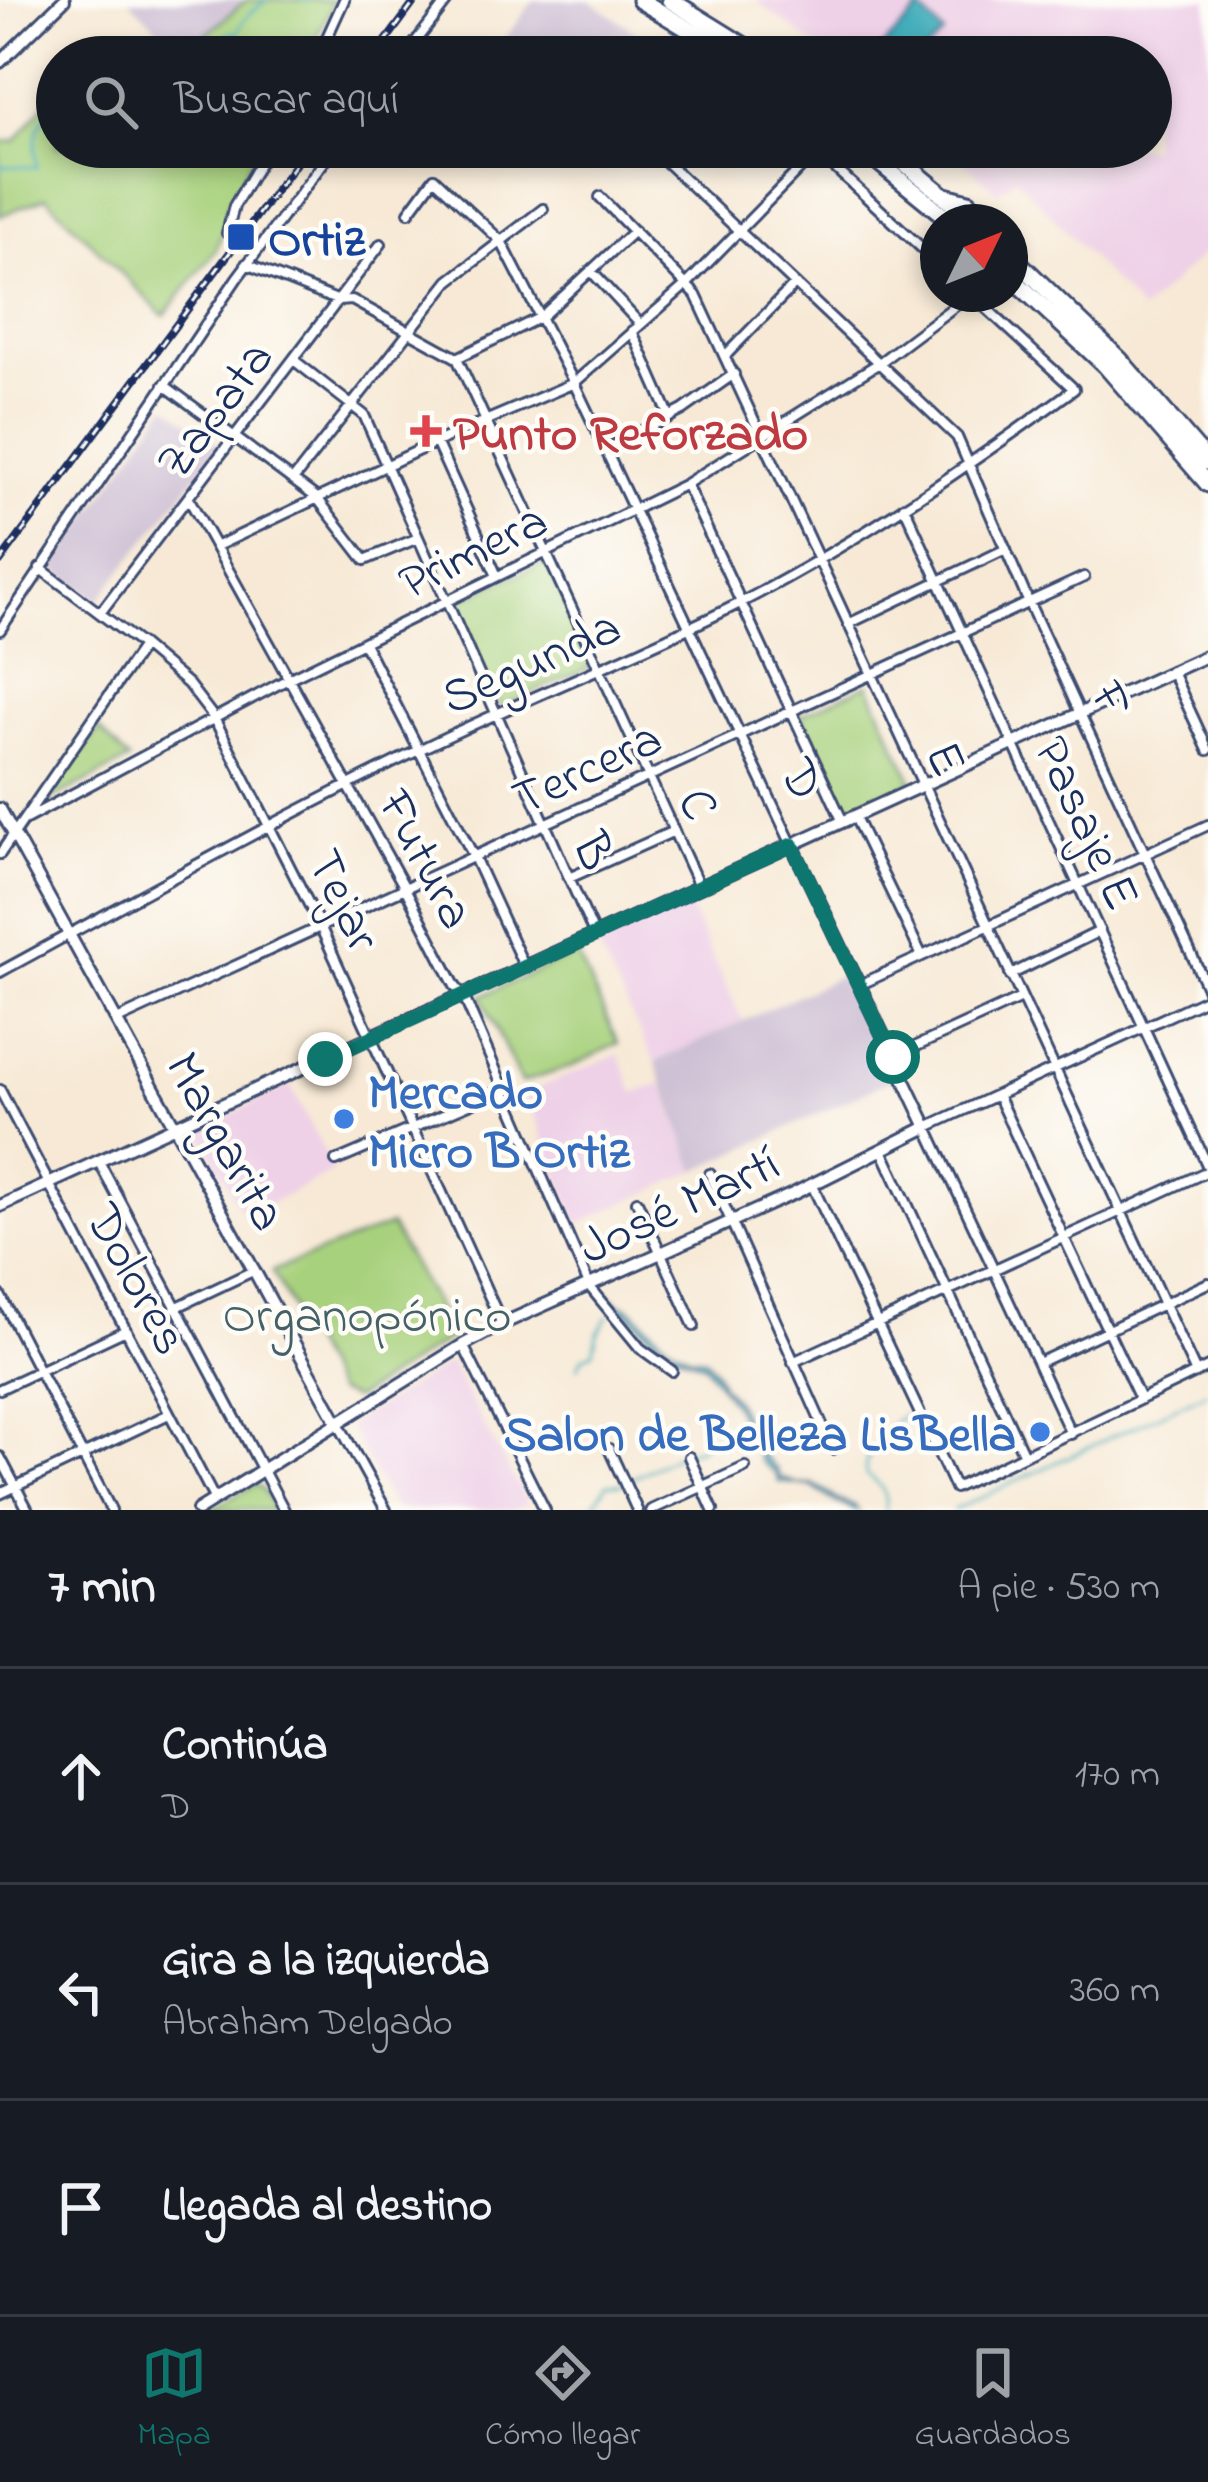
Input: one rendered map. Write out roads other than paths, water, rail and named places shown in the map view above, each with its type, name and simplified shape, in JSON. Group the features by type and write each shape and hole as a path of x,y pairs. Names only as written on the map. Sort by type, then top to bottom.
{"highway":[{"path":"640,0 699,36"},
{"path":"670,0 728,36"},
{"path":"886,168 931,204"},
{"path":"911,168 955,204"},
{"path":"1028,271 1120,359 1208,461"},
{"path":"1028,293 1105,365 1208,484"}],"street":[{"path":"0,62 64,0"},
{"path":"328,36 344,0"},
{"path":"420,36 448,0"},
{"path":"227,233 234,206 257,168"},
{"path":"0,630 246,264 319,168"},
{"name":"F","path":"673,168 957,437 973,460 1028,602 1208,994"},
{"path":"217,546 436,442 574,383 687,284 799,168"},
{"path":"837,168 920,246"},
{"name":"D","path":"409,212 434,178 501,241 606,449 1071,1434"},
{"path":"923,197 940,191"},
{"name":"E","path":"600,197 696,295 1196,1373"},
{"path":"293,480 449,281 543,209"},
{"path":"246,264 339,301 352,300 458,358 541,317 634,231"},
{"name":"Zapata","path":"100,613 381,244"},
{"path":"592,272 636,328 670,417"},
{"path":"725,355 796,284"},
{"name":"Primera","path":"0,854 24,820 290,678 686,484 879,363 947,312"},
{"name":"Segunda","path":"0,971 348,784 740,603 904,506 1074,389 991,312"},
{"name":"C","path":"458,358 700,888"},
{"path":"295,361 351,403"},
{"path":"606,449 670,417 734,374"},
{"path":"164,385 317,498 365,560 418,538"},
{"name":"B","path":"351,403 364,415 595,936"},
{"path":"436,442 497,576"},
{"path":"686,484 792,711 922,956"},
{"name":"Futura","path":"189,499 464,997 590,1287 640,1348 672,1371"},
{"name":"Pasaje E","path":"904,506 1208,1169"},
{"path":"848,624 1006,549"},
{"name":"Tejar","path":"40,568 188,684 214,718 320,926 502,1324"},
{"name":"Tercera","path":"117,1020 1084,577"},
{"path":"364,643 525,968"},
{"path":"24,820 143,646"},
{"path":"0,1206 1208,655"},
{"path":"1172,672 1208,750"},
{"name":"Margarita","path":"0,809 386,1510"},
{"path":"859,985 1208,825"},
{"path":"569,878 674,831"},
{"path":"1010,975 1100,932"},
{"name":"José Martí","path":"199,1510 502,1324 812,1185 1208,994"},
{"path":"893,1057 1021,998"},
{"path":"336,1162 505,1089"},
{"name":"Dolores","path":"0,1090 215,1500"},
{"path":"997,1095 1140,1399"},
{"path":"883,1150 1024,1455"},
{"path":"99,1162 284,1510"},
{"path":"793,1362 1208,1169"},
{"path":"710,1174 833,1449"},
{"path":"812,1185 955,1488 1208,1367"},
{"path":"637,1201 694,1326"},
{"path":"175,1308 256,1270"},
{"path":"1038,1363 1208,1283"},
{"path":"0,1295 111,1510"},
{"path":"0,1389 126,1330"},
{"path":"463,1345 545,1510"},
{"path":"0,1494 170,1414"},
{"path":"609,1449 638,1510"},
{"path":"0,1457 28,1510"},
{"path":"689,1457 713,1510"},
{"path":"651,1510 745,1468"}],"water":[{"path":"920,9 944,34 942,36 894,36"},
{"path":"607,1293 667,1343 705,1358 780,1478 812,1484 858,1510 836,1503 811,1486 779,1482 761,1462 734,1406 704,1364 665,1349 626,1312 618,1311 605,1297"}],"waterway":[{"path":"237,36 252,11 267,0"},
{"path":"301,0 308,0"},
{"path":"225,36 232,32 237,36"},
{"path":"0,166 36,167"},
{"path":"578,1367 593,1352 608,1316"},
{"path":"954,1510 1208,1392"},
{"path":"885,1510 882,1489 866,1475 867,1461 882,1446 894,1422 909,1414"},
{"path":"594,1504 607,1484 621,1484 711,1438 746,1432"}],"railway":[{"path":"389,36 416,0"},
{"path":"0,562 292,168"}],"place":[{"name":"Ortiz","path":"241,237"},
{"name":"Punto Reforzado","path":"426,431"},
{"name":"Mercado Micro B Ortiz","path":"344,1119"},
{"name":"Salon de Belleza LisBella","path":"1040,1432"}],"park label":[{"name":"Organopónico","path":"367,1313"}]}
